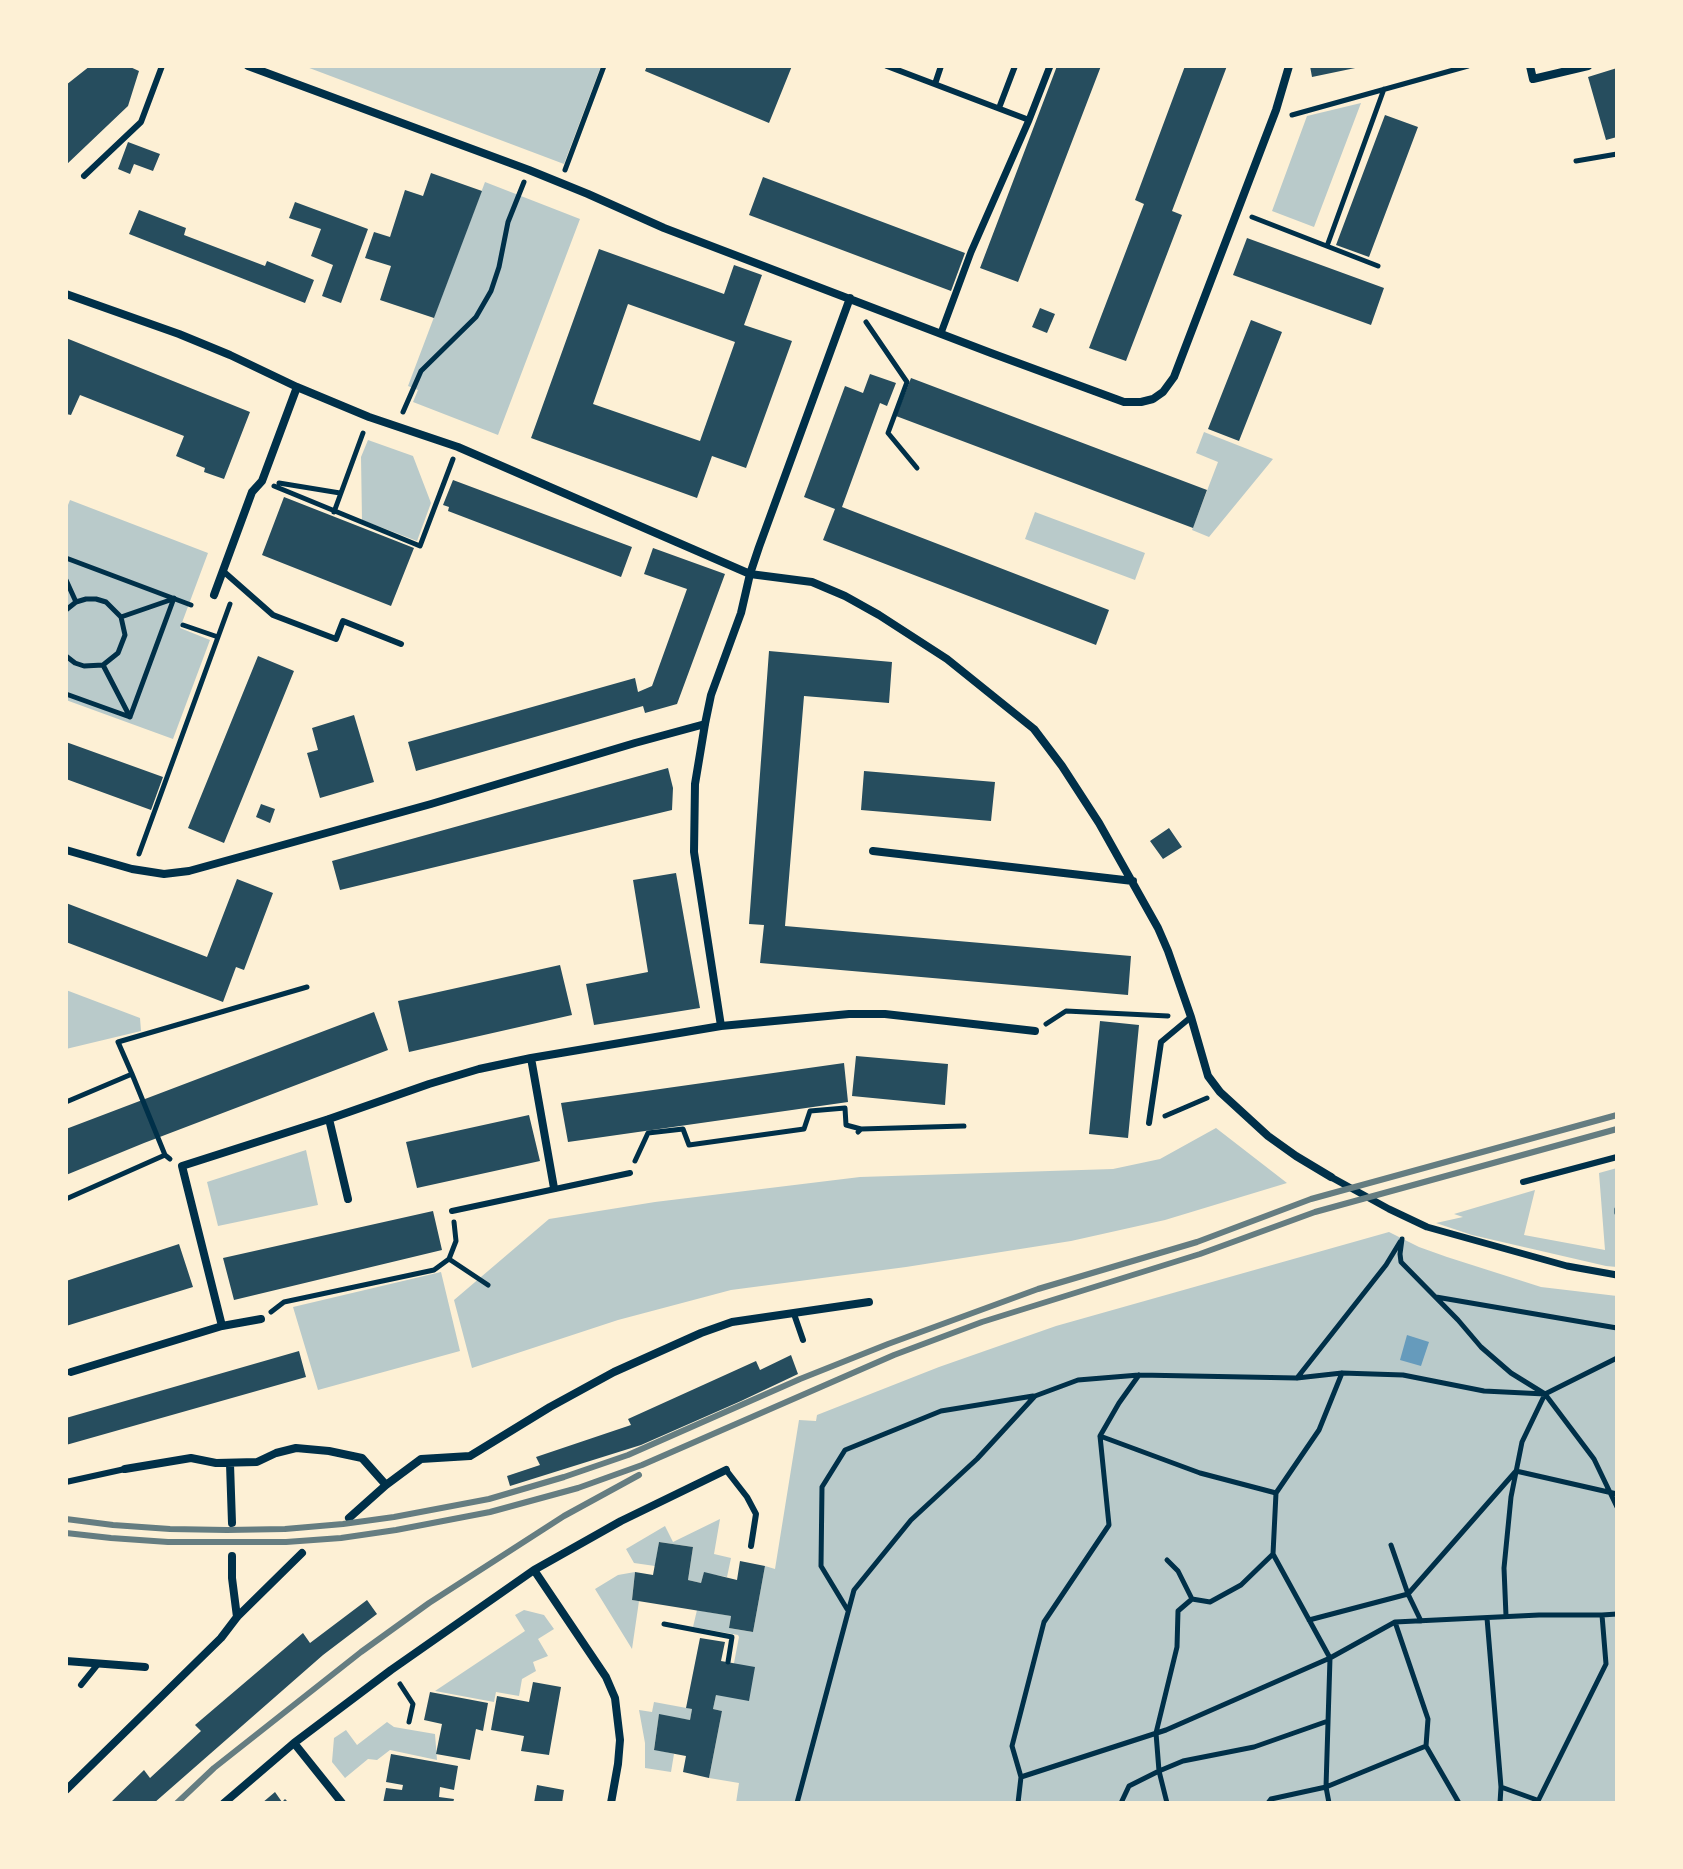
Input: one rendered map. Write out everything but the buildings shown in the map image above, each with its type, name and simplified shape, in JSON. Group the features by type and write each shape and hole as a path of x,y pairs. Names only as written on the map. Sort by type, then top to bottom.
{"street":[{"path":"248,66 529,170 664,228 1124,402 1153,399 1163,392 1174,377 1276,110 1289,66"},
{"path":"941,333 971,252 1050,66"},
{"path":"1530,66 1533,79 1588,66"},
{"path":"66,294 179,334 369,417 458,447 750,574 812,582 845,596 903,629 947,659 1034,729 1077,789 1133,881 1168,951 1208,1076 1220,1092 1268,1136 1331,1177 1427,1227 1567,1266 1617,1275"},
{"path":"721,1026 694,852 695,784 705,724 711,695 741,613 750,574 850,298"},
{"path":"214,595 252,492 262,481 297,387"},
{"path":"66,850 132,869 164,874 189,871 705,724"},
{"path":"873,851 1133,881"},
{"path":"222,1326 182,1166 479,1069 721,1026 808,1016 873,1014 1035,1031"},
{"path":"531,1058 554,1188"},
{"path":"329,1119 348,1199"},
{"path":"349,1518 421,1459 470,1456 614,1372 701,1333 732,1322 869,1302"},
{"path":"71,1372 222,1326 261,1319"},
{"path":"125,1469 191,1458 230,1464 257,1462 296,1448 362,1458 386,1485"},
{"path":"230,1464 232,1523"},
{"path":"224,1803 294,1743 391,1670 534,1570 621,1521 726,1470"},
{"path":"66,1790 221,1638 237,1617 302,1553"},
{"path":"232,1556 237,1617"},
{"path":"534,1570 606,1677 615,1698 620,1740 611,1803"},
{"path":"66,1661 145,1667"},
{"path":"294,1743 342,1803"}],"lane":[{"path":"84,176 141,122 162,66"},
{"path":"887,66 1029,120"},
{"path":"935,84 941,66"},
{"path":"999,108 1015,66"},
{"path":"223,571 273,615 336,639 343,621 401,644"},
{"path":"1149,1123 1161,1042 1191,1017"},
{"path":"1523,1182 1617,1157"},
{"path":"452,1211 630,1173"},
{"path":"794,1314 803,1340"},
{"path":"66,1482 125,1469"},
{"path":"726,1470 756,1514 751,1546"},
{"path":"81,1685 98,1664"}],"path":[{"path":"560,183 604,66"},
{"path":"1276,110 1292,116 1468,66"},
{"path":"1327,246 1385,88"},
{"path":"1576,161 1617,154"},
{"path":"397,425 421,371 476,317 491,291 508,222 529,170"},
{"path":"1238,212 1378,266"},
{"path":"850,298 907,382 888,433 917,468"},
{"path":"334,512 369,417"},
{"path":"262,481 420,546 458,447"},
{"path":"262,481 340,493"},
{"path":"66,558 191,605"},
{"path":"66,580 76,602"},
{"path":"132,869 231,601 214,595"},
{"path":"121,617 174,598"},
{"path":"130,717 174,598"},
{"path":"66,610 86,599 106,602 115,609 124,626 123,644 118,653 103,665 84,666 66,656"},
{"path":"183,625 218,637"},
{"path":"103,665 130,717"},
{"path":"66,694 130,717"},
{"path":"182,1166 165,1155 118,1042 307,987"},
{"path":"1035,1031 1066,1011 1191,1017"},
{"path":"66,1102 132,1074"},
{"path":"1149,1123 1220,1092"},
{"path":"630,1173 648,1133 683,1129 689,1145 804,1129 810,1111 845,1108 846,1125 859,1130 964,1126"},
{"path":"66,1199 165,1155"},
{"path":"261,1319 284,1302 434,1270 449,1259 456,1241 452,1211"},
{"path":"1297,1378 1386,1265 1412,1221"},
{"path":"1402,1239 1401,1262 1481,1347 1511,1373 1545,1394 1594,1459 1615,1492 1617,1507"},
{"path":"449,1259 488,1285"},
{"path":"1435,1297 1617,1328"},
{"path":"848,1610 821,1566 822,1487 845,1450 941,1411 1035,1396 1078,1380 1139,1375 1297,1378 1342,1373 1403,1375 1484,1391 1545,1394 1617,1358"},
{"path":"1329,1803 1326,1787 1330,1658 1273,1554 1276,1493 1319,1430 1342,1373"},
{"path":"1018,1803 1021,1777 1012,1746 1044,1622 1109,1525 1100,1436 1139,1375"},
{"path":"1506,1616 1504,1568 1511,1497 1522,1442 1545,1394"},
{"path":"797,1803 854,1590 911,1520 977,1459 1035,1396"},
{"path":"1100,1436 1200,1473 1276,1493"},
{"path":"1516,1471 1615,1492"},
{"path":"1309,1620 1408,1594 1516,1471"},
{"path":"1391,1545 1421,1621"},
{"path":"1192,1599 1210,1602 1241,1585 1273,1554"},
{"path":"1167,1560 1178,1571 1192,1599"},
{"path":"1167,1803 1159,1771 1156,1733 1177,1647 1178,1611 1192,1599"},
{"path":"1021,1777 1156,1733 1330,1658 1395,1622 1617,1614"},
{"path":"1501,1787 1537,1802 1606,1664 1602,1615"},
{"path":"1487,1618 1500,1803"},
{"path":"1395,1622 1428,1719 1426,1746 1459,1803"},
{"path":"664,1624 732,1637 728,1662"},
{"path":"391,1670 413,1704 409,1722"},
{"path":"1121,1803 1129,1786 1183,1761 1254,1747 1328,1721"},
{"path":"1268,1803 1271,1799 1326,1787 1426,1746"}],"shaded area":[{"path":"304,66 601,66 564,164"},
{"path":"1361,103 1314,227 1272,211 1307,116"},
{"path":"485,182 580,219 498,435 413,402 418,390 408,386"},
{"path":"1204,432 1273,459 1209,537 1192,530 1218,462 1196,453"},
{"path":"368,440 413,456 431,503 417,541 362,520 361,457"},
{"path":"70,500 208,553 180,628 210,640 173,739 66,700 66,510"},
{"path":"1035,512 1145,553 1135,580 1025,539"},
{"path":"66,990 140,1018 141,1031 66,1049"},
{"path":"1216,1128 1287,1183 1165,1220 1071,1241 731,1290 618,1320 472,1368 454,1300 549,1219 655,1202 860,1177 1113,1169 1160,1159"},
{"path":"306,1150 318,1205 218,1226 207,1182"},
{"path":"1617,1168 1617,1267 1472,1235 1436,1223 1463,1217 1454,1214 1535,1190 1524,1235 1605,1250 1599,1173"},
{"path":"1389,1232 1419,1247 1541,1287 1617,1296 1617,1803 736,1803 739,1783 709,1778 722,1711 713,1709 716,1695 734,1663 739,1637 693,1627 697,1610 731,1616 729,1628 753,1632 765,1566 775,1569 799,1420 816,1421 817,1415 939,1367 1056,1326"},
{"path":"441,1272 460,1351 318,1390 293,1307"},
{"path":"720,1519 714,1554 731,1558 727,1577 704,1573 701,1583 688,1580 693,1547 659,1542 655,1566 634,1563 626,1549 665,1526 673,1542"},
{"path":"635,1572 632,1600 639,1601 632,1649 595,1589 618,1575"},
{"path":"524,1610 544,1615 554,1629 538,1639 548,1656 533,1662 536,1671 522,1679 519,1696 496,1692 494,1702 435,1691 525,1631 515,1615"},
{"path":"654,1702 692,1709 690,1720 659,1715 654,1749 674,1754 671,1772 645,1768 645,1743 639,1710 652,1712"},
{"path":"387,1722 394,1727 435,1734 437,1760 390,1750 377,1760 368,1759 345,1778 332,1762 334,1738 346,1730 357,1745"}],"water":[{"path":"1407,1335 1429,1342 1421,1366 1400,1360"}],"railway":[{"path":"66,1519 170,1529 285,1529 394,1517 489,1499 628,1455 800,1379 1038,1289 1197,1242 1311,1199 1617,1115"},
{"path":"66,1533 168,1542 286,1542 396,1530 490,1512 578,1488 642,1465 894,1355 982,1322 1200,1254 1315,1212 1617,1129"},
{"path":"177,1803 214,1768 361,1652 429,1603 564,1516 639,1475"}]}
